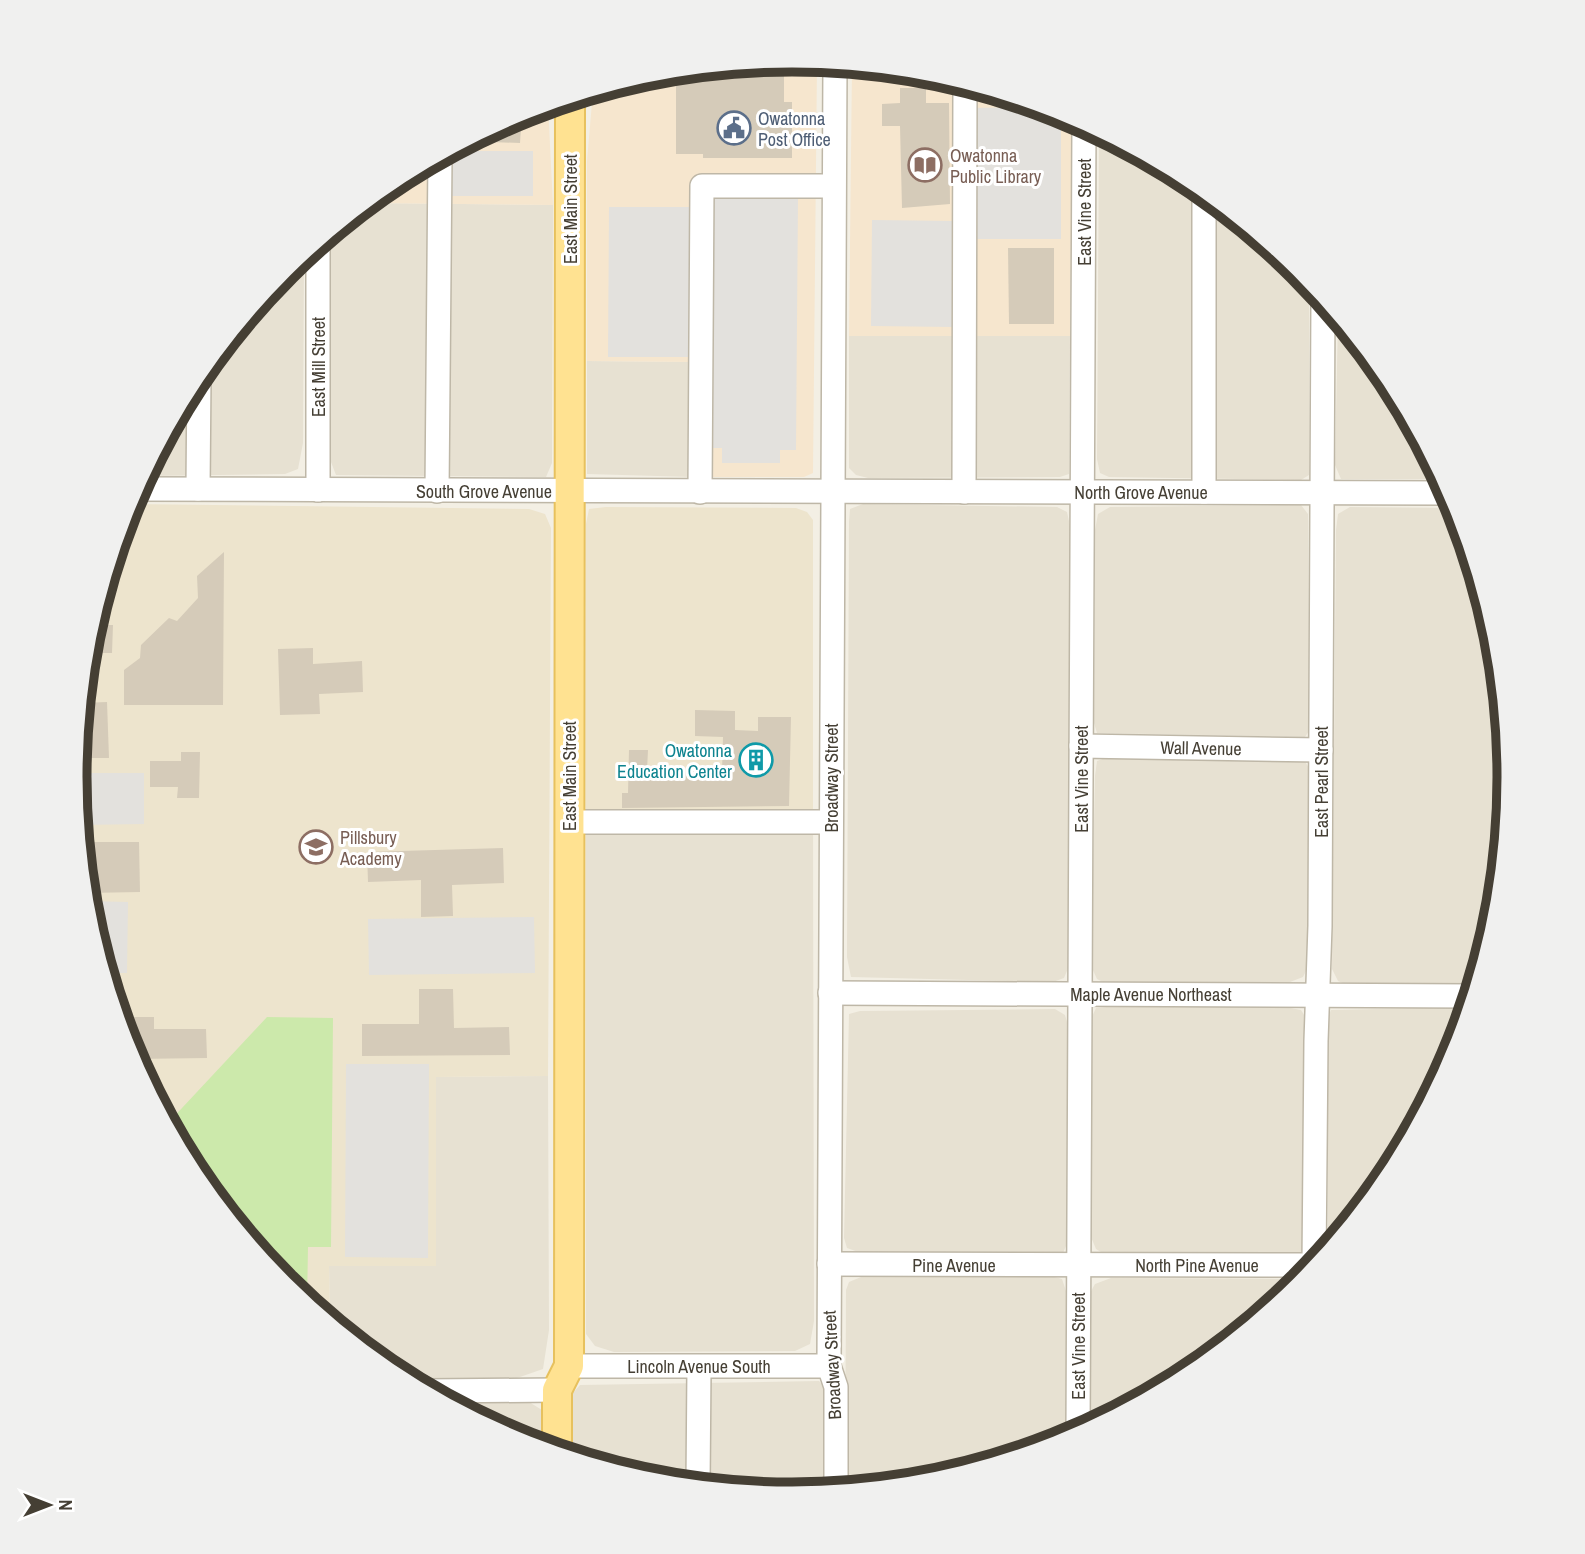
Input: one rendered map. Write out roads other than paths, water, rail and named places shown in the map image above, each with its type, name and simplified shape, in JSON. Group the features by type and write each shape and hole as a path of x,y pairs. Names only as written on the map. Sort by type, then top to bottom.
{"main road":[{"name":"East Main Street","path":"558,1442 563,1378 569,822 570,108"}],"street":[{"name":"Broadway Street","path":"835,73 832,186 829,1366 836,1387 836,1481"},
{"path":"964,492 965,94"},
{"name":"East Vine Street","path":"1077,1422 1084,135"},
{"path":"437,491 440,166"},
{"path":"700,492 702,186 832,186"},
{"path":"1204,205 1204,492"},
{"name":"East Mill Street","path":"318,255 318,490"},
{"name":"East Pearl Street","path":"1315,1250 1323,312"},
{"path":"198,489 199,397"},
{"name":"North Grove Avenue","path":"832,492 1322,493 1436,488"},
{"name":"South Grove Avenue","path":"149,489 832,492"},
{"name":"Wall Avenue","path":"1081,746 1321,750"},
{"path":"569,822 831,822"},
{"name":"Maple Avenue Northeast","path":"830,993 1463,996"},
{"name":"Pine Avenue","path":"829,1264 1078,1265"},
{"name":"North Pine Avenue","path":"1078,1265 1301,1265"},
{"name":"Lincoln Avenue South","path":"443,1389 699,1367 829,1366"},
{"path":"698,1476 699,1367"}],"place":[{"name":"Owatonna Post Office","path":"734,128"},
{"name":"Owatonna Public Library","path":"925,165"},
{"name":"Owatonna Education Center","path":"756,760"},
{"name":"Pillsbury Academy","path":"316,847"}]}
